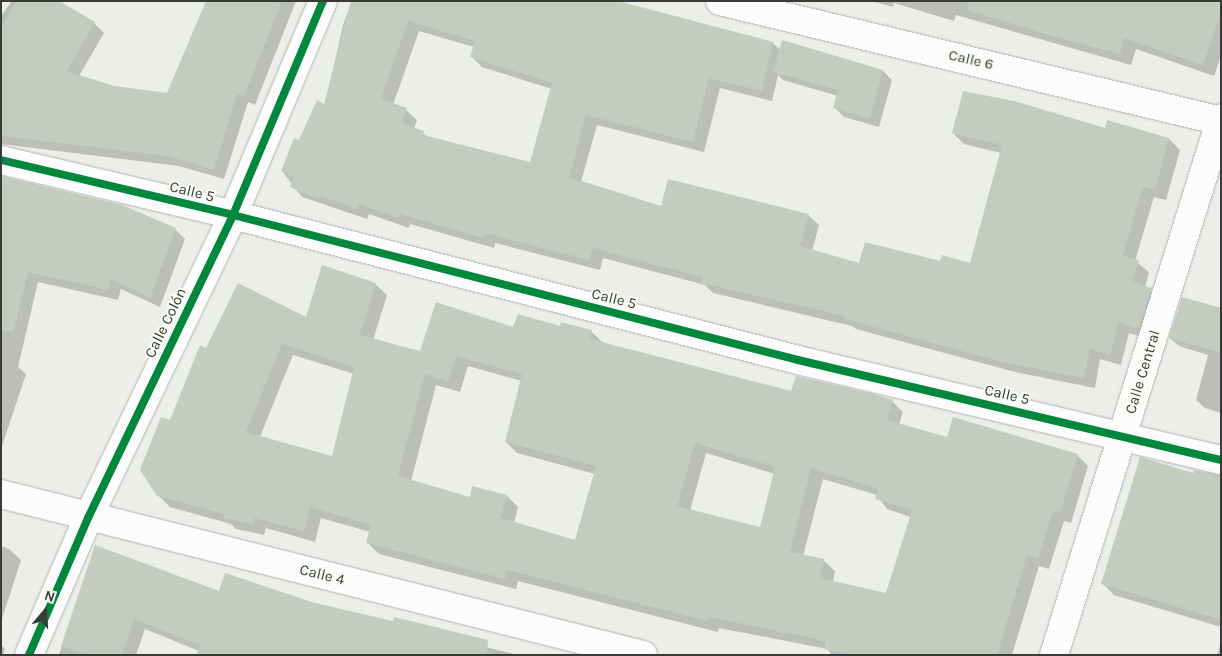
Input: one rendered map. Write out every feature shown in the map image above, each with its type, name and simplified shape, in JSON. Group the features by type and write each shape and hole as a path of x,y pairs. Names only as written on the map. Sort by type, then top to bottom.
{"street":[{"name":"Calle Colón","path":"29,655 88,518 233,216 323,1"},
{"name":"Calle 6","path":"720,1 1220,120"},
{"name":"Calle Central","path":"1054,655 1124,438 1220,120"},
{"name":"Calle 5","path":"1,160 233,216 798,360 1221,460"},
{"name":"Calle 4","path":"1,494 88,518 643,655"}],"building":[{"path":"17,1 59,1 95,22 67,71 114,86 167,93 206,1 282,1 244,96 237,93 214,170 168,156 1,136 1,27"},
{"path":"351,1 618,1 773,42 762,91 709,78 693,142 586,115 569,177 661,206 668,179 809,214 800,246 859,263 865,242 940,261 942,255 970,263 1002,145 952,133 963,91 1014,101 1105,128 1107,120 1169,138 1155,190 1143,187 1123,256 1139,260 1132,282 1152,288 1139,329 1118,323 1110,355 1090,349 1084,378 1003,362 844,319 844,316 701,283 702,277 593,248 589,260 484,233 483,238 400,214 399,218 358,204 356,209 321,196 319,199 290,187 294,177 281,171 294,138 299,140 317,100 324,104","holes":["408,21 475,41 470,57 552,83 530,162 423,135 424,131 402,123 407,108 381,99"]},
{"path":"968,1 1221,1 1221,13 1203,65 1124,38 1120,54 1052,36 967,10"},
{"path":"782,40 883,70 870,119 833,108 838,90 773,72"},
{"path":"1,176 122,205 176,228 150,298 111,279 108,290 28,272 14,331 1,330"},
{"path":"322,265 376,283 360,335 420,351 436,302 513,327 518,314 560,326 561,322 592,330 590,339 791,391 796,376 874,394 893,400 887,420 947,437 953,417 1078,454 1060,513 1053,511 1038,559 1027,555 997,655 851,655 824,649 826,641 708,617 707,621 507,570 505,579 366,543 371,525 310,507 304,531 254,518 253,524 223,518 224,514 157,496 140,470 161,417 170,420 200,345 206,348 238,283 306,317","holes":["282,344 354,367 332,456 246,432","456,356 522,374 505,442 596,466 575,540 501,518 507,495 472,486 470,497 398,476 425,374 448,382","695,443 775,467 760,527 677,506","811,468 878,489 875,499 912,510 886,593 820,578 824,559 790,552"]},
{"path":"1182,297 1221,308 1221,353 1169,338"},
{"path":"1140,457 1193,473 1194,470 1221,475 1221,620 1101,584"},
{"path":"95,545 219,591 225,573 315,603 393,621 394,617 488,640 487,655 196,655 200,645 134,619 122,655 88,655 61,646"}],"cycle path":[{"path":"29,655 88,518 233,215 323,1"},
{"path":"1,160 233,215 798,360 1221,460"}]}
